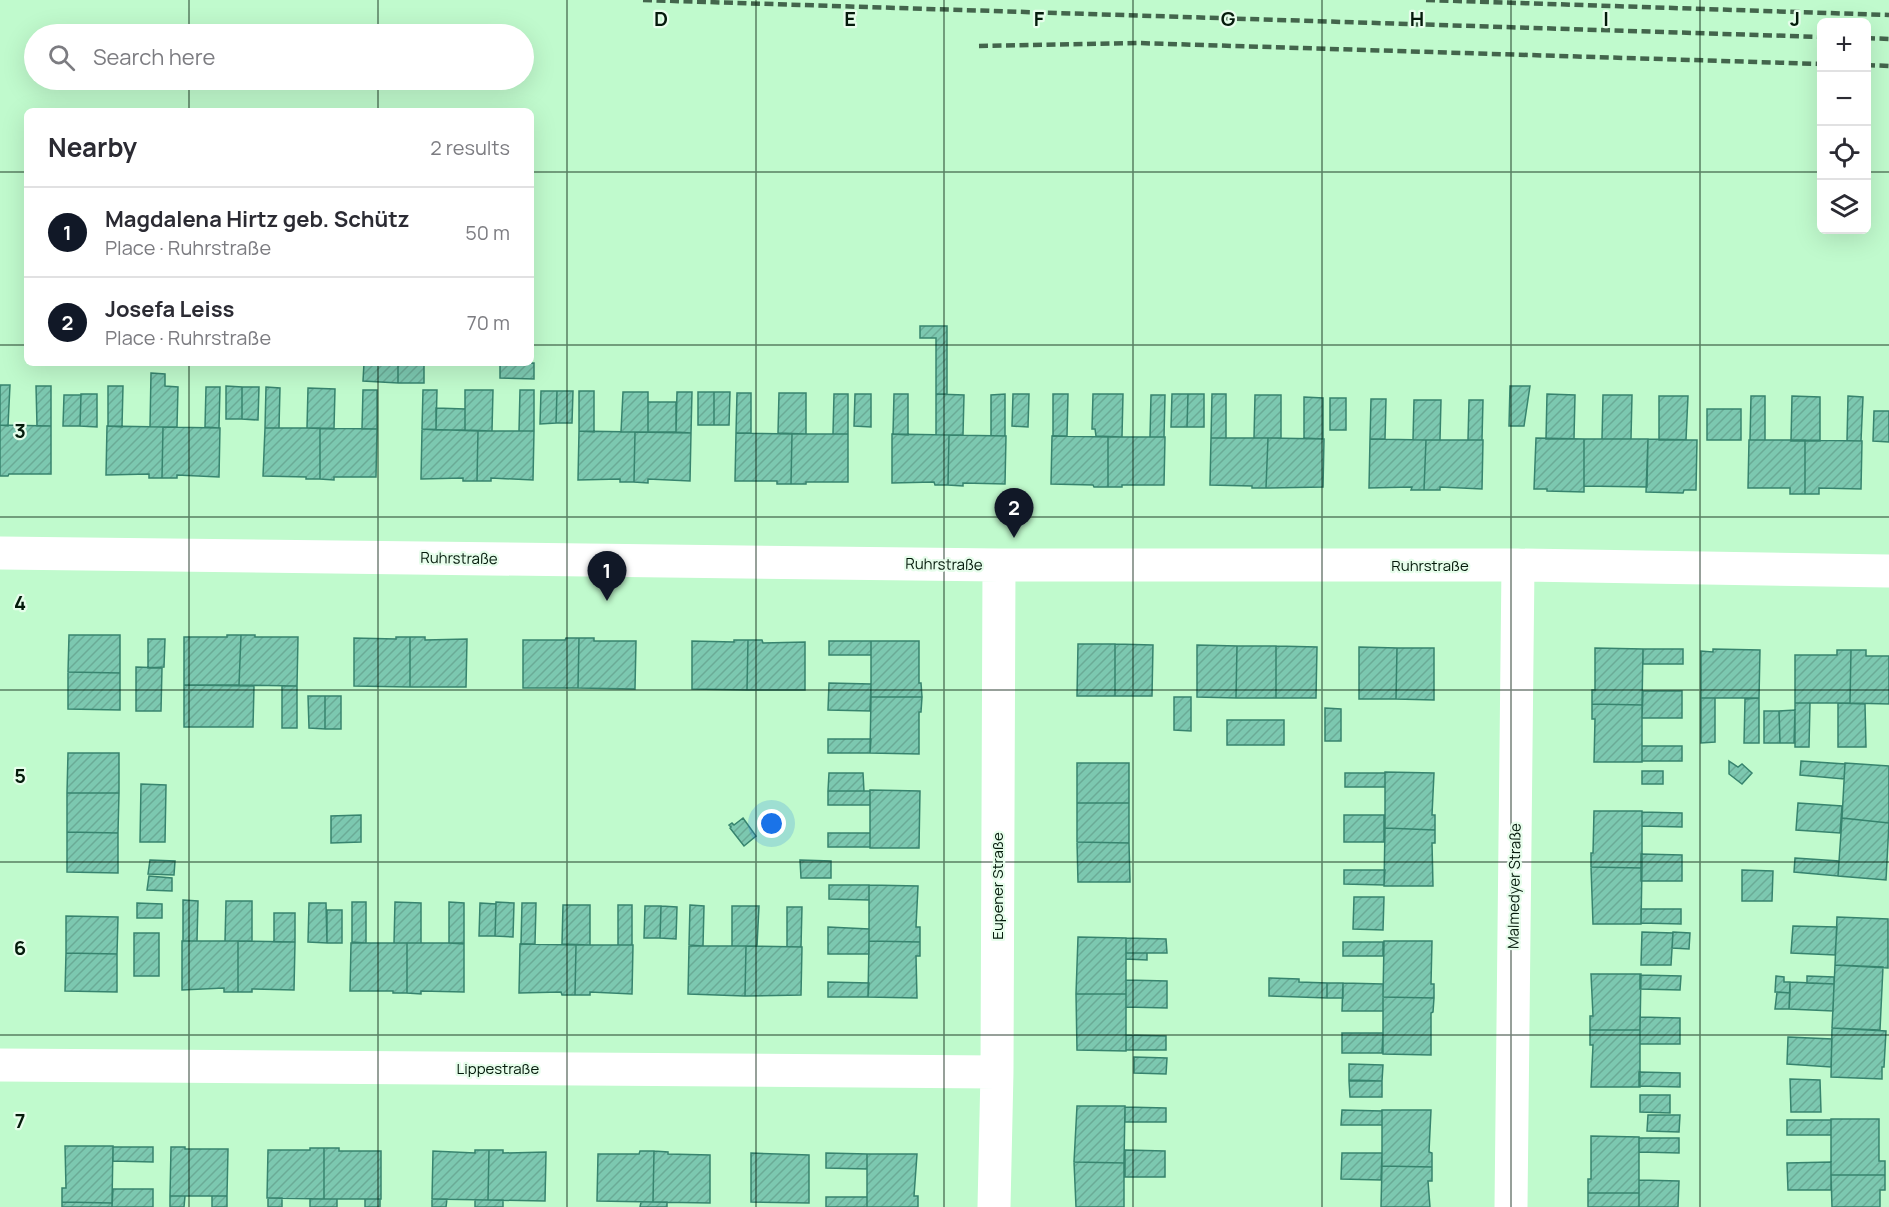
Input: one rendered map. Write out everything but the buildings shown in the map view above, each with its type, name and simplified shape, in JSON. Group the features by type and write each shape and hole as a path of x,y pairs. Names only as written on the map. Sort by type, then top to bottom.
{"street":[{"name":"Ruhrstraße","path":"0,553 999,564 1518,565 1889,571"},
{"name":"Eupener Straße","path":"994,1207 997,1072 999,564"},
{"name":"Malmedyer Straße","path":"1511,1207 1518,565"},
{"name":"Lippestraße","path":"0,1065 997,1072"}],"railway":[{"path":"643,0 1817,37"},
{"path":"1426,0 1889,15"},
{"path":"1871,38 1889,39"},
{"path":"979,46 1137,43 1817,64"},
{"path":"1871,65 1889,66"}],"place":[{"name":"Josefa Leiss","path":"1014,538"},
{"name":"Magdalena Hirtz geb. Schütz","path":"607,601"}]}
